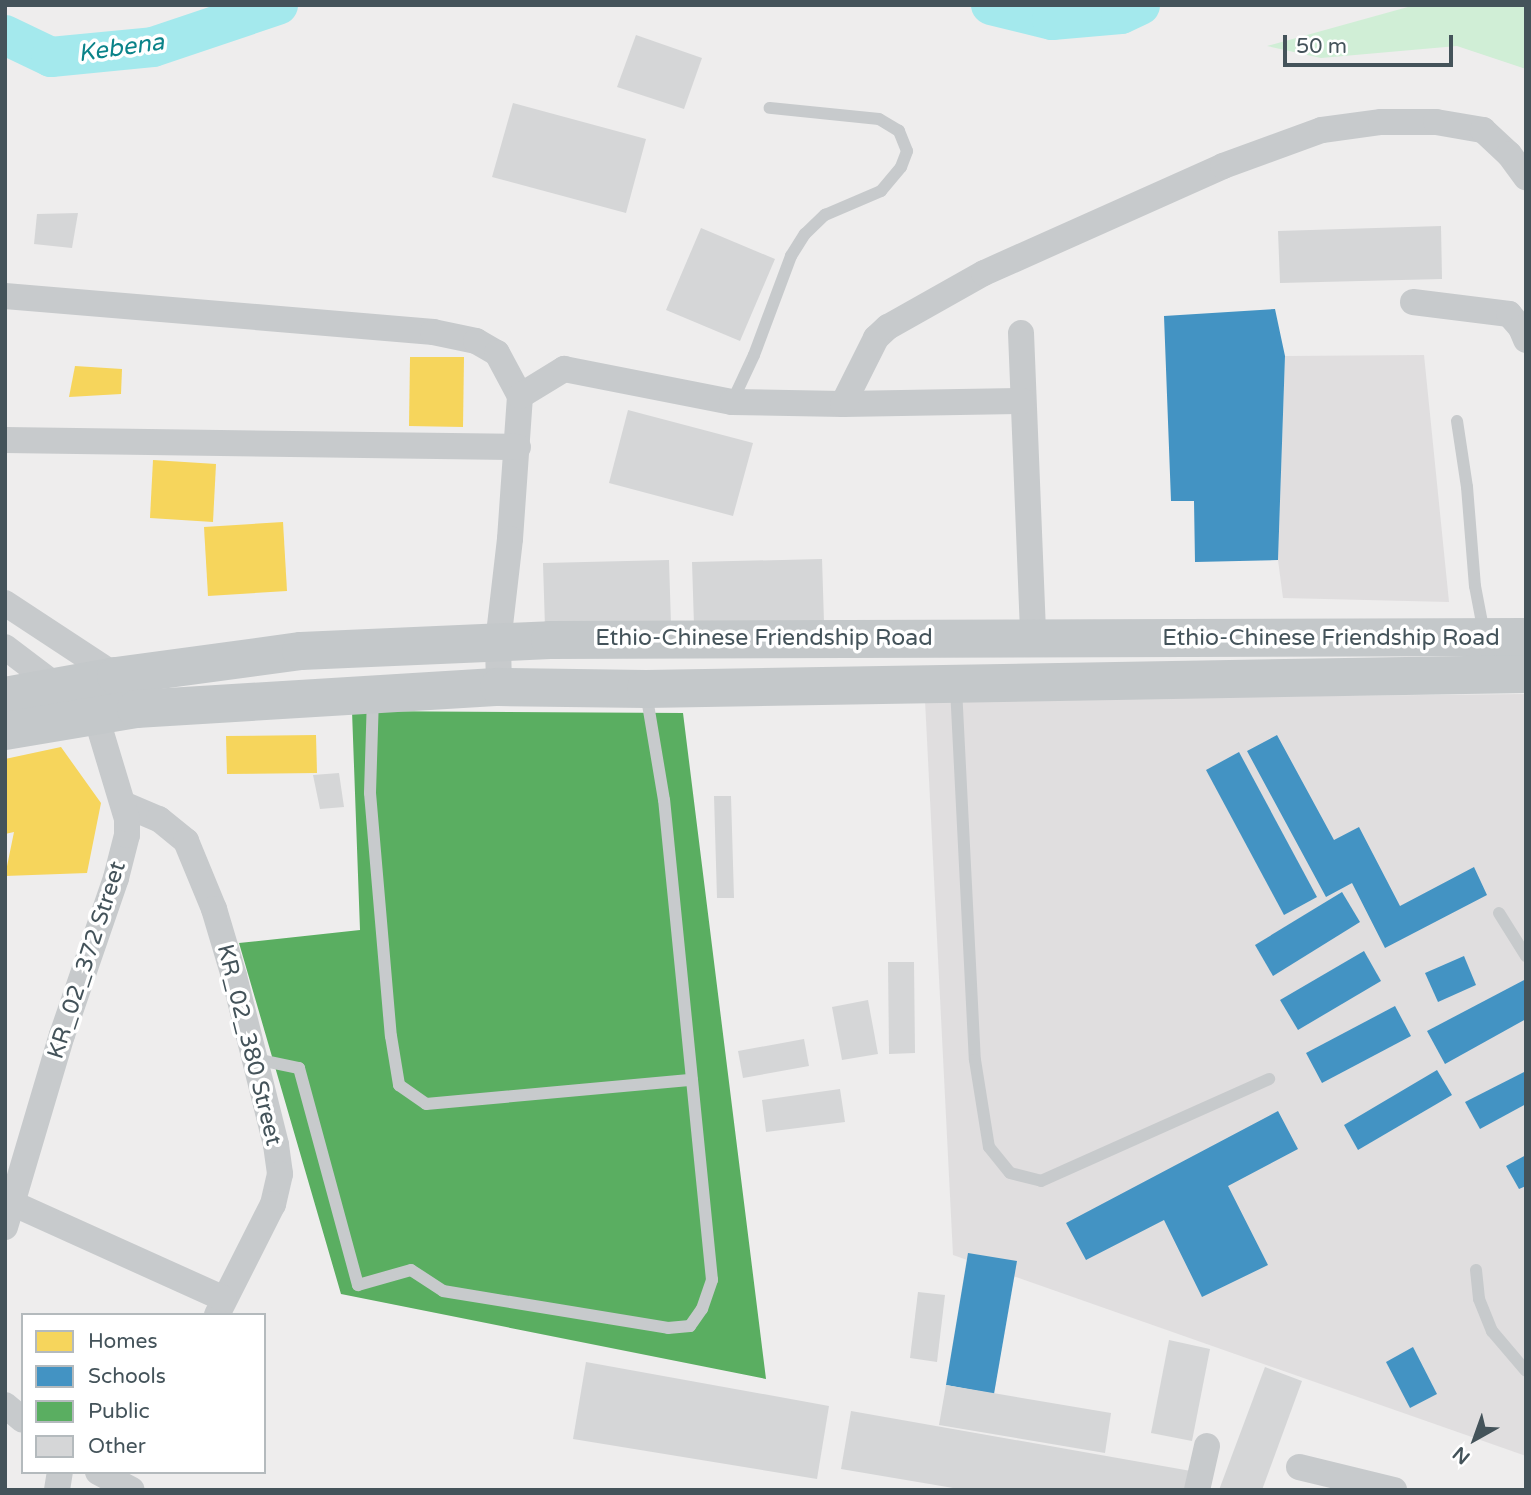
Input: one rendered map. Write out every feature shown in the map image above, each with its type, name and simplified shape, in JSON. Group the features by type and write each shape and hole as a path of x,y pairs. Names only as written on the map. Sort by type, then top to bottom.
{"main road":[{"name":"Ethio-Chinese Friendship Road","path":"5,696 55,685 301,651 498,642 1526,637"},
{"name":"Ethio-Chinese Friendship Road","path":"5,732 136,709 499,687 646,689 955,681 1526,674"}],"street":[{"path":"842,404 876,338 900,320 984,273 1223,166 1322,130 1381,122 1436,122 1483,130 1509,154 1526,177"},
{"path":"5,296 433,332 476,341 497,353 520,396 518,447 498,642 499,687"},
{"path":"1413,302 1509,314 1521,328 1526,340"},
{"path":"1021,333 1033,638"},
{"path":"520,396 564,369 732,402 842,404 1022,401"},
{"path":"5,440 518,447"},
{"path":"5,603 116,676"},
{"path":"5,647 55,685"},
{"name":"KR_02_372 Street","path":"96,716 127,819 127,835 117,878 62,1035 10,1215 220,1307"},
{"name":"KR_02_380 Street","path":"123,804 159,819 186,841 214,909 255,1059 281,1174 266,1223 247,1251 220,1307"},
{"path":"5,1405 21,1418"},
{"path":"1197,1490 1207,1446"},
{"path":"1299,1467 1394,1490"},
{"path":"102,1474 133,1490 141,1474"}],"lane":[{"path":"732,402 754,355 791,256 805,234 825,215 881,191 901,167 907,151 899,131 879,119 770,107"},
{"path":"1457,421 1475,586 1485,638"},
{"path":"955,681 975,1060 989,1147 1010,1173 1041,1181 1269,1079"},
{"path":"255,1059 299,1068 358,1285 411,1270 443,1291 668,1328 690,1326 702,1309 712,1280 664,800 646,689"},
{"path":"373,695 370,793 391,1036 399,1085 426,1104 692,1080"},
{"path":"1499,913 1526,956"},
{"path":"1476,1270 1479,1298 1492,1331 1526,1371"}],"shaded area":[{"path":"1424,355 1449,602 1283,598 1278,560 1285,356"},
{"path":"1526,694 1526,1456 953,1255 925,700"}],"green space":[{"path":"1415,5 1526,5 1526,69 1457,46 1321,58 1267,46"}],"building: Homes":[{"path":"410,357 464,357 463,427 409,426"},
{"path":"75,366 122,369 121,394 69,397"},
{"path":"153,460 216,464 213,522 150,518"},
{"path":"283,522 287,591 208,596 204,527"},
{"path":"316,735 317,773 227,774 226,736"},
{"path":"61,747 101,803 87,873 5,876 14,832 5,834 5,759"}],"building: Schools":[{"path":"1275,309 1285,356 1278,560 1195,562 1194,501 1171,501 1164,316"},
{"path":"1277,735 1334,840 1359,827 1400,906 1474,867 1487,895 1385,948 1352,883 1326,897 1247,751"},
{"path":"1239,752 1317,897 1284,915 1206,770"},
{"path":"1342,892 1360,922 1273,976 1255,945"},
{"path":"1364,951 1381,981 1298,1030 1280,1000"},
{"path":"1464,956 1476,985 1438,1002 1425,973"},
{"path":"1526,979 1526,1019 1445,1064 1427,1031"},
{"path":"1395,1006 1411,1036 1322,1083 1306,1053"},
{"path":"1437,1070 1452,1095 1358,1150 1344,1125"},
{"path":"1526,1071 1526,1104 1480,1129 1465,1102"},
{"path":"1278,1111 1298,1149 1228,1186 1268,1265 1202,1297 1164,1220 1086,1260 1066,1223"},
{"path":"1526,1155 1526,1186 1519,1189 1506,1166"},
{"path":"968,1253 1017,1261 994,1394 946,1385"},
{"path":"1413,1347 1437,1394 1410,1408 1386,1362"}],"building: Public":[{"path":"352,711 683,713 766,1379 341,1294 239,943 360,930"}],"building: Other":[{"path":"636,35 702,58 684,109 617,87"},
{"path":"513,103 646,139 626,213 492,177"},
{"path":"78,213 72,248 34,244 37,214"},
{"path":"1441,226 1442,279 1280,283 1278,231"},
{"path":"701,228 775,259 740,341 666,310"},
{"path":"628,410 753,443 733,516 609,483"},
{"path":"822,559 824,623 694,626 692,562"},
{"path":"669,560 671,625 545,628 543,563"},
{"path":"339,773 344,807 320,809 313,775"},
{"path":"714,796 731,796 734,898 717,898"},
{"path":"888,962 914,962 915,1053 889,1054"},
{"path":"868,1000 878,1054 842,1060 832,1007"},
{"path":"804,1039 809,1066 743,1078 738,1051"},
{"path":"840,1089 845,1122 766,1132 762,1100"},
{"path":"918,1292 945,1295 937,1362 910,1358"},
{"path":"1169,1340 1210,1349 1192,1441 1151,1433"},
{"path":"586,1362 829,1406 817,1479 573,1439"},
{"path":"1265,1367 1302,1381 1262,1490 1219,1490"},
{"path":"946,1385 1111,1413 1105,1453 939,1425"},
{"path":"851,1411 1191,1471 1186,1490 965,1490 841,1469"}],"waterway":[{"name":"Kebena","path":"5,35 51,57 153,47 278,5"},
{"name":"Kebena","path":"991,5 1052,20 1121,14 1140,5"}]}
